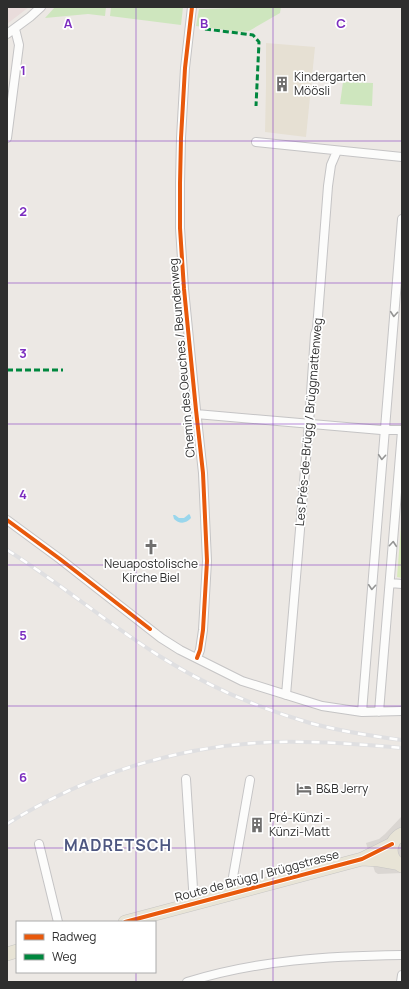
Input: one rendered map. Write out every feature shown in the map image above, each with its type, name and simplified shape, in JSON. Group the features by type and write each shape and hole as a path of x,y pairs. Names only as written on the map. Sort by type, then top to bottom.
{"main road":[{"name":"Route de Brügg / Brüggstrasse","path":"129,921 362,859 392,844 398,836 402,834"},
{"path":"392,844 391,854 399,864"},
{"name":"Route de Brügg / Brüggstrasse","path":"362,859 384,860 399,864"}],"street":[{"path":"7,34 41,7"},
{"name":"Chemin des Oeuches / Beundenweg","path":"192,7 185,68 181,131 180,228 184,289 203,473 207,561 203,630 198,658"},
{"path":"7,138 19,45 15,29"},
{"path":"256,142 402,157"},
{"name":"Les Prés-de-Brügg / Brüggmattenweg","path":"286,695 328,186 331,164 337,150"},
{"path":"362,712 402,219"},
{"path":"196,414 402,431 379,712"},
{"path":"7,520 161,638 180,650 242,681 322,706 362,712 402,711"},
{"path":"390,583 402,584"},
{"path":"186,779 194,904"},
{"path":"230,894 250,780"},
{"path":"39,844 58,921"},
{"path":"187,982 228,971 278,962 348,956 402,955"},
{"path":"401,982 402,975"}],"shaded area":[{"path":"7,7 29,7 7,24"},
{"path":"266,43 315,47 306,137 265,132"},
{"path":"402,816 402,873 378,874 375,872 366,843 379,839"}],"green space":[{"path":"55,7 106,7 105,16 88,14 45,18"},
{"path":"111,7 183,7 181,25 110,16"},
{"path":"281,7 280,13 249,31 241,32 196,26 199,9"},
{"path":"343,82 373,83 372,106 340,104"},
{"path":"402,514 402,578 397,577"}],"water":[{"path":"189,514 191,518 182,523 176,521 173,515 179,518 184,518"}],"railway":[{"path":"7,550 141,644 178,668 215,687 252,703 310,723 356,733 402,740"},
{"path":"7,824 38,806 102,777 135,765 204,749 239,744 274,742 338,743 402,748"}],"marked path":[{"path":"205,29 253,35 259,42 256,106"},
{"path":"7,370 63,370"}],"cycle path":[{"path":"192,7 185,68 181,138 180,228 184,289 203,473 207,561 203,630 200,650 197,658"},
{"path":"7,520 150,629"},
{"path":"129,921 362,859 392,844"}],"place":[{"name":"Kindergarten Möösli","path":"282,84"},
{"name":"Neuapostolische Kirche Biel","path":"151,547"},
{"name":"B&B Jerry","path":"304,789"},
{"name":"Pré-Künzi - Künzi-Matt","path":"257,825"}],"district":[{"name":"MADRETSCH","path":"118,845"}]}
